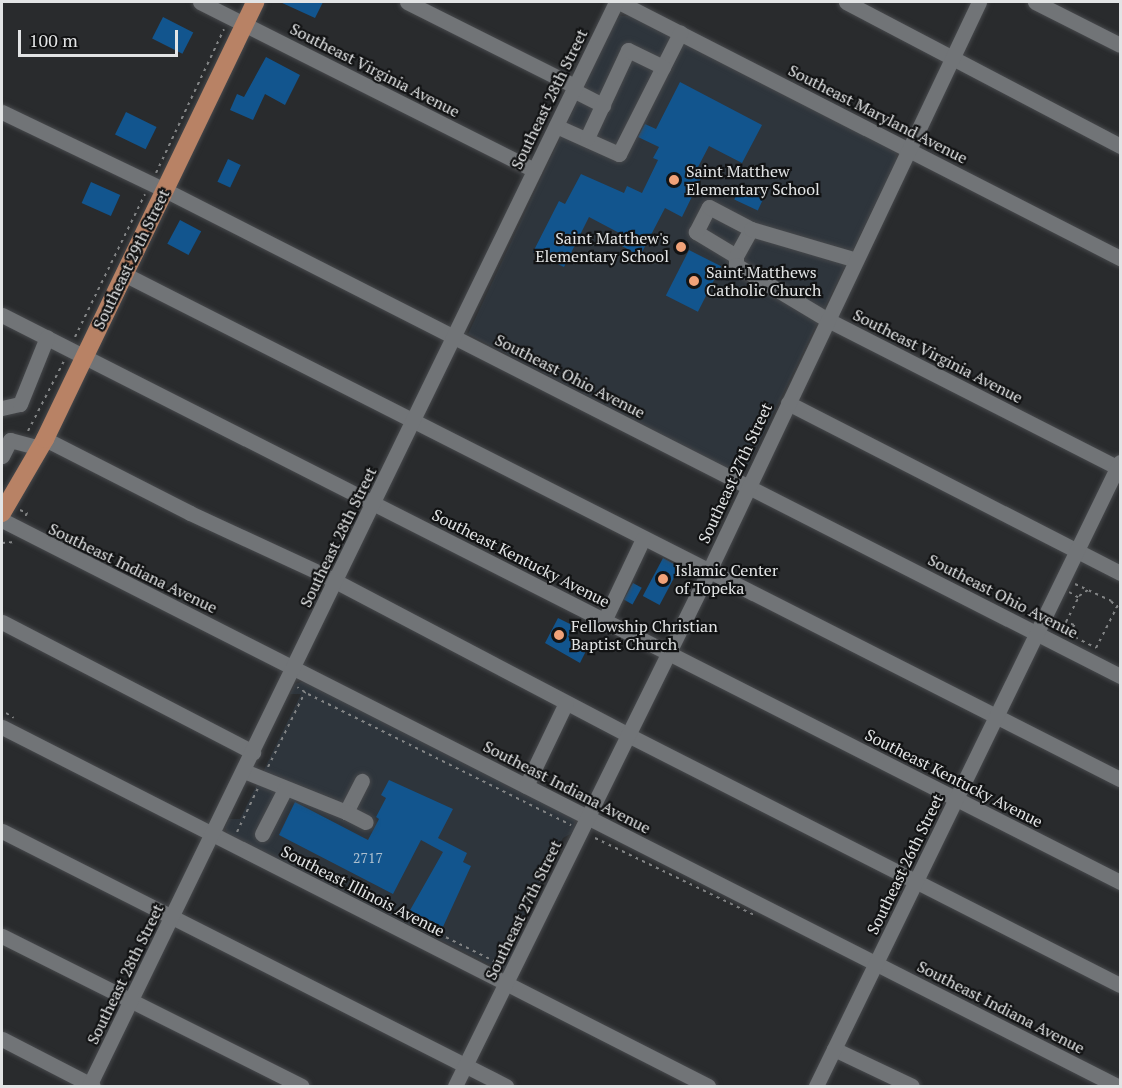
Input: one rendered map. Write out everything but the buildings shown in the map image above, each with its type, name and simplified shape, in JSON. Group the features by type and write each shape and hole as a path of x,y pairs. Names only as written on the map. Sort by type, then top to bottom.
{"main road":[{"name":"Southeast 29th Street","path":"2,513 42,443 77,352 124,274 158,186 238,20 255,2"}],"street":[{"name":"Southeast Virginia Avenue","path":"200,2 534,170"},
{"path":"407,2 603,105"},
{"name":"Southeast 28th Street","path":"91,1086 617,2"},
{"name":"Southeast Maryland Avenue","path":"617,2 1120,258"},
{"path":"846,2 1120,146"},
{"name":"Southeast 27th Street","path":"455,1086 708,573 979,2"},
{"path":"1035,2 1120,45"},
{"path":"556,126 620,154 680,33"},
{"path":"587,138 628,50 663,67"},
{"name":"Southeast Ohio Avenue","path":"2,112 158,186 748,487 1054,636 1120,676"},
{"name":"Southeast Virginia Avenue","path":"751,229 709,207 696,232 828,320 1120,466"},
{"path":"739,262 751,229 856,260"},
{"path":"124,274 416,419 708,573 1120,779"},
{"name":"Southeast Kentucky Avenue","path":"2,315 1120,882"},
{"path":"2,408 20,404 47,337"},
{"path":"788,403 1120,573"},
{"path":"2,456 10,440 20,443 42,443 336,582 628,735 1120,985"},
{"name":"Southeast 26th Street","path":"816,1086 997,716 1054,636 1077,551 1120,466"},
{"name":"Southeast Indiana Avenue","path":"2,520 291,675 589,817 1117,1086"},
{"path":"604,621 643,539"},
{"path":"2,622 253,752"},
{"path":"526,786 566,703"},
{"name":"Southeast Illinois Avenue","path":"2,727 213,835 509,977 708,1086"},
{"path":"244,771 366,822"},
{"path":"345,812 362,781"},
{"path":"255,835 285,789"},
{"path":"2,831 507,1086"},
{"path":"2,936 133,999 301,1086"},
{"path":"2,1040 91,1086"},
{"path":"834,1049 912,1086"}],"path":[{"path":"20,443 77,352 238,20"},
{"path":"1067,601 1075,583 1089,589 1117,608"},
{"path":"1054,636 1075,623 1066,622 1078,598 1089,589"},
{"path":"1071,593 1078,598"},
{"path":"1054,636 1096,648 1120,601"},
{"path":"1054,636 1059,618"},
{"path":"255,835 237,832 305,692 291,675"},
{"path":"308,693 569,824"},
{"path":"595,838 755,919 761,906"},
{"path":"410,919 509,977"}],"shaded area":[{"name":"Saint Matthew's Elementary School","path":"620,16 631,16 891,146 896,152 897,159 744,474 737,474 468,334 615,21"},
{"path":"304,681 575,819 576,831 563,838 514,942 520,941 505,972 228,836 225,827 229,819 240,819 301,694 290,694 295,684"}],"place":[{"name":"Saint Matthew Elementary School","path":"674,180"},
{"name":"Saint Matthew's Elementary School","path":"681,247"},
{"name":"Saint Matthews Catholic Church","path":"694,281"},
{"name":"Islamic Center of Topeka","path":"663,579"},
{"name":"Fellowship Christian Baptist Church","path":"559,635"}]}
